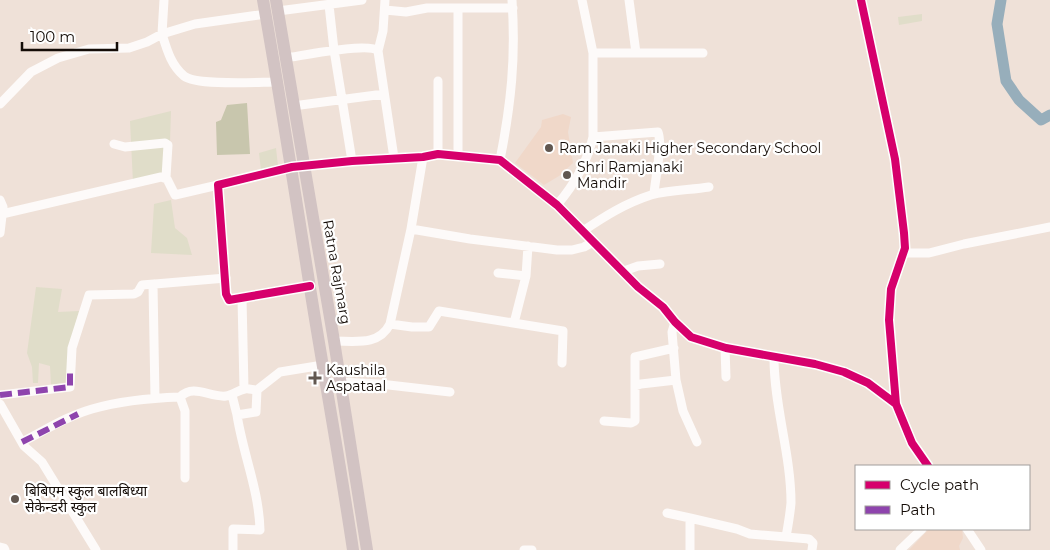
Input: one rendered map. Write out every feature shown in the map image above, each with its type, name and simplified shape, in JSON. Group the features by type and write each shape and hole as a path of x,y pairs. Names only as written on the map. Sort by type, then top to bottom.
{"highway":[{"name":"Ratna Rajmarg","path":"263,0 273,8 285,58 293,106 297,166 310,286 353,550"},
{"name":"Ratna Rajmarg","path":"273,8 277,82 334,341 367,550"}],"street":[{"path":"164,0 162,34 171,60 185,77 218,83 277,82"},
{"path":"0,104 31,72 58,58 89,49 129,48 147,42 162,34 194,24 273,8 329,5 362,0"},
{"path":"385,0 383,31 378,51 394,158"},
{"path":"556,205 570,189 581,171 591,148 593,137 593,53 582,0"},
{"path":"629,0 636,53"},
{"path":"861,0 895,159 904,233 903,253 891,289 889,320 896,404 912,443 927,465"},
{"path":"385,10 406,12 427,8 513,4 514,56 510,107 500,160"},
{"path":"329,5 334,50 352,160"},
{"path":"458,8 458,155"},
{"path":"285,58 334,50 371,47 378,51"},
{"path":"593,53 703,53"},
{"path":"438,81 438,154"},
{"path":"293,106 384,94"},
{"path":"593,137 658,132 659,145 654,194"},
{"path":"114,144 125,147 165,143 168,145 166,177 175,194 297,166 352,160 423,157 438,154 500,160 556,205 638,287 663,306 675,322 691,337 725,348 815,364 844,372 868,383 896,404"},
{"path":"334,341 374,340 386,332 390,324 411,229 423,157"},
{"path":"2,214 166,177"},
{"path":"218,185 226,294 229,300 310,286"},
{"path":"583,231 611,212 631,202 654,194 709,187"},
{"path":"0,200 3,207 0,233"},
{"path":"903,253 930,253 964,244 1050,227"},
{"path":"411,229 557,250 572,250 593,242"},
{"path":"514,323 526,276 528,246"},
{"path":"624,271 638,266 660,264"},
{"path":"498,273 526,276"},
{"path":"0,395 70,387 72,348 89,295 134,294 138,292 142,285 226,278"},
{"path":"154,284 155,398"},
{"path":"242,298 244,389"},
{"path":"390,324 429,327 439,311 563,331 562,363"},
{"path":"675,322 672,332 676,380 683,411 697,442"},
{"path":"604,421 631,423 635,421 635,357 674,348"},
{"path":"725,348 726,377"},
{"path":"774,358 774,381 787,461 790,503 786,537"},
{"path":"22,442 92,409 155,398 180,397 185,392 197,391 224,396 232,395 244,389 257,390 280,372 323,365"},
{"path":"635,386 676,380"},
{"path":"340,382 380,384 450,392"},
{"path":"237,415 256,412 257,390"},
{"path":"232,395 240,436 250,467 259,509 260,530 233,529 233,550"},
{"path":"180,397 185,411 185,478"},
{"path":"0,404 24,446 42,462 96,550"},
{"path":"668,513 737,529 750,534 809,539 813,543 812,550"},
{"path":"690,518 690,550"},
{"path":"900,550 921,530"},
{"path":"968,530 981,550"},
{"path":"0,547 5,550"},
{"path":"524,550 532,550"}],"shaded area":[{"path":"922,14 922,21 899,25 898,17"},
{"path":"247,103 250,154 217,155 216,122 221,120 227,105"},
{"path":"171,111 169,176 133,183 130,121"},
{"name":"Ram Janaki Higher Secondary School","path":"563,114 571,117 568,132 573,163 559,176 544,185 515,163 541,127 542,120"},
{"path":"276,148 278,166 261,170 259,153"},
{"path":"171,200 175,228 187,238 192,255 151,253 154,204"},
{"path":"36,287 62,289 58,312 79,311 68,352 68,382 51,385 50,366 39,363 38,383 33,383 32,367 27,353"},
{"path":"928,530 962,530 963,538 959,546 960,550 909,550"}],"waterway":[{"path":"1001,0 997,24 1006,81 1019,100 1041,120 1050,115"}],"marked path":[{"path":"0,395 70,387 70,371"},
{"path":"22,442 78,414"}],"cycle path":[{"path":"861,0 895,159 904,233 905,248 891,289 889,320 896,404 912,443 927,465"},
{"path":"310,286 229,300 226,294 218,185 292,167 352,161 423,157 438,154 500,160 557,205 638,287 663,307 691,337 726,348 815,364 844,372 868,383 896,404"}],"place":[{"name":"Ram Janaki Higher Secondary School","path":"549,148"},
{"name":"Shri Ramjanaki Mandir","path":"567,175"},
{"name":"Kaushila Aspataal","path":"315,378"},
{"name":"बिबिएम स्कुल बालबिध्या सेकेन्डरी स्कुल","path":"15,499"}]}
